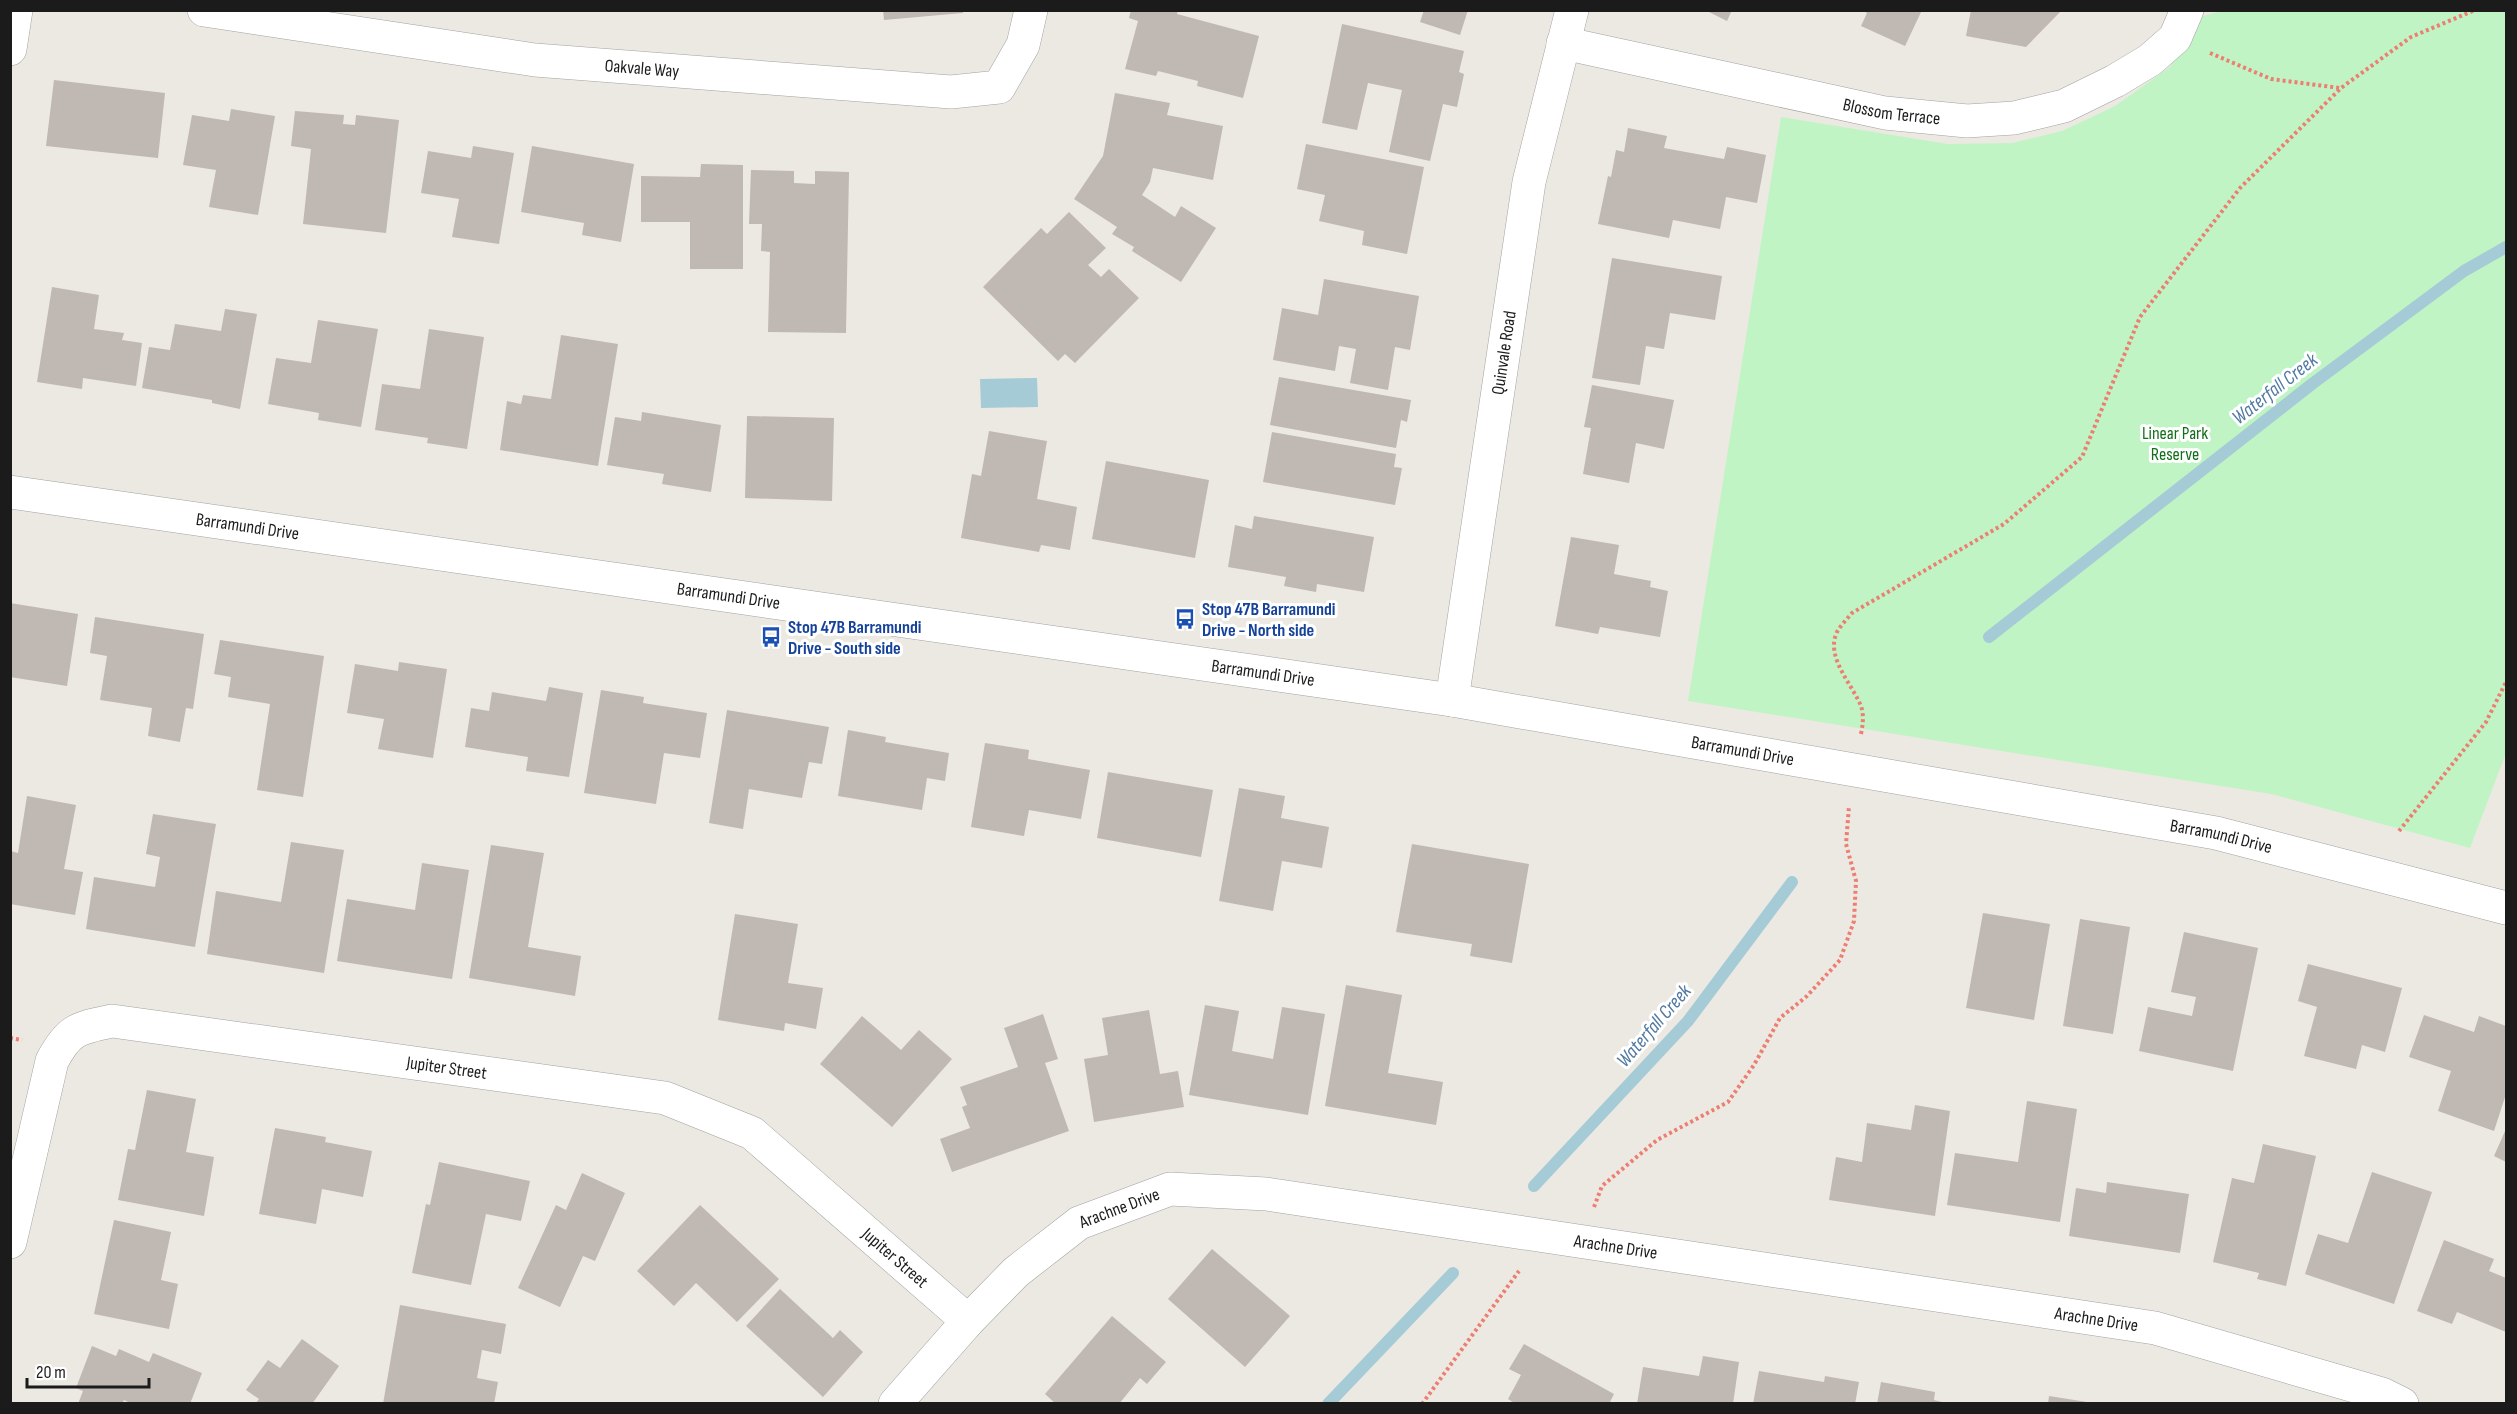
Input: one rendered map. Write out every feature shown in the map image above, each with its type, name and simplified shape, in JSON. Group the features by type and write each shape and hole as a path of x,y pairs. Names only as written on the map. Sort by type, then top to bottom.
{"street":[{"path":"10,49 16,10"},
{"name":"Oakvale Way","path":"204,10 535,60 951,92 999,87 1023,45 1030,10"},
{"name":"Quinvale Road","path":"1452,700 1529,182 1572,10"},
{"name":"Blossom Terrace","path":"1563,42 1875,111 1967,122 2014,118 2064,106 2150,60 2181,24"},
{"name":"Barramundi Drive","path":"10,492 1452,700 2216,833 2506,908"},
{"name":"Jupiter Street","path":"10,1242 52,1061 59,1047 78,1028 112,1021 665,1098 752,1132 968,1321"},
{"name":"Arachne Drive","path":"895,1404 968,1321 1016,1272 1079,1223 1170,1189 1266,1194 2155,1328 2382,1394 2402,1404"}],"path":[{"path":"1591,1213 1602,1186 1657,1140 1728,1102 1754,1065 1780,1018 1807,996 1840,960 1854,921 1856,881 1846,844 1863,719 1862,707 1842,671 1833,648 1837,632 1852,613 2004,524 2082,457 2140,317 2240,188 2341,88 2410,37 2475,10"},
{"path":"2181,24 2271,79 2341,88"},
{"path":"2399,831 2486,722 2506,682"},
{"path":"1422,1404 1528,1259 1536,1235"}],"green space":[{"name":"Linear Park Reserve","path":"2222,11 2506,11 2506,753 2470,848 2271,794 1688,701 1781,117 1948,144 2012,143 2062,131 2115,106 2170,67 2203,16"}],"water":[{"path":"1037,378 1038,407 981,408 980,379"}],"building":[{"path":"883,10 963,10 963,13 884,20"},
{"path":"1131,10 1178,10 1177,14 1259,36 1243,98 1197,86 1198,81 1158,71 1156,76 1125,69 1138,21 1129,18"},
{"path":"1424,10 1468,10 1460,35 1420,22"},
{"path":"1705,10 1732,10 1727,21"},
{"path":"1862,10 1922,10 1905,46 1861,26 1867,13"},
{"path":"1971,10 2062,10 2026,47 1966,36"},
{"path":"1342,24 1464,51 1459,72 1464,74 1457,107 1443,104 1430,161 1389,152 1402,90 1368,83 1357,130 1322,123"},
{"path":"54,80 165,93 158,158 46,146"},
{"path":"1115,93 1170,103 1167,115 1223,126 1213,180 1153,168 1150,182 1142,195 1175,217 1181,206 1216,228 1181,282 1132,251 1134,247 1112,234 1117,227 1074,199 1103,156"},
{"path":"231,109 275,116 258,215 209,207 216,170 183,165 192,115 229,121"},
{"path":"295,111 344,115 343,124 355,125 356,115 399,120 386,233 303,224 311,149 291,146"},
{"path":"1628,128 1667,136 1664,148 1724,159 1727,147 1766,155 1757,203 1726,197 1720,229 1673,220 1669,238 1598,224 1616,150 1624,152"},
{"path":"1306,144 1424,167 1407,254 1362,245 1364,231 1319,221 1325,195 1297,189"},
{"path":"473,146 514,153 499,244 452,237 459,199 421,193 428,151 471,158"},
{"path":"532,146 634,164 621,242 582,235 584,223 521,212"},
{"path":"701,164 743,165 743,269 690,269 690,222 641,222 641,176 700,177"},
{"path":"751,170 794,171 794,183 815,184 815,171 849,172 846,333 768,332 770,252 761,251 762,224 749,224"},
{"path":"1069,212 1106,248 1088,265 1101,277 1109,269 1139,298 1075,363 1065,354 1058,361 983,287 1041,228 1047,234"},
{"path":"1612,258 1722,276 1715,320 1670,313 1664,349 1646,346 1640,385 1592,378"},
{"path":"1324,279 1419,296 1410,350 1395,347 1388,390 1350,383 1356,349 1339,346 1335,371 1273,360 1282,308 1318,315"},
{"path":"52,287 99,295 94,329 124,333 122,340 142,343 136,386 83,378 82,389 37,382"},
{"path":"225,309 257,314 240,409 212,403 212,400 142,388 149,347 170,350 175,324 221,331"},
{"path":"318,320 378,329 361,427 318,420 319,413 268,404 276,358 311,363"},
{"path":"429,329 484,337 467,449 427,443 428,438 375,430 382,384 420,389"},
{"path":"561,335 618,344 598,466 500,450 507,401 521,404 523,395 551,399"},
{"path":"1279,377 1411,400 1407,422 1401,420 1396,448 1270,425"},
{"path":"1592,385 1674,400 1664,449 1636,443 1629,483 1583,474 1591,428 1584,427"},
{"path":"642,412 721,425 711,492 662,484 664,474 607,465 615,417 641,421"},
{"path":"747,416 834,418 832,501 745,498"},
{"path":"989,431 1047,441 1037,499 1077,507 1070,550 1041,545 1039,552 961,538 972,474 981,476"},
{"path":"1272,432 1396,454 1394,467 1402,468 1395,505 1263,482"},
{"path":"1106,461 1209,480 1195,558 1092,539"},
{"path":"1254,516 1374,537 1364,592 1317,584 1316,592 1284,586 1286,577 1228,567 1235,525 1252,529"},
{"path":"1571,537 1619,545 1614,574 1651,581 1650,587 1668,591 1660,637 1600,627 1598,634 1555,626"},
{"path":"10,603 78,614 67,686 10,677"},
{"path":"95,617 204,634 193,709 186,708 180,742 148,736 152,708 100,700 107,656 90,653"},
{"path":"220,640 324,656 303,797 257,790 270,704 228,697 231,677 214,674"},
{"path":"399,662 447,669 433,758 378,749 384,719 347,713 355,664 398,671"},
{"path":"549,687 583,693 569,777 526,771 528,757 465,747 471,708 489,711 492,692 546,701"},
{"path":"601,690 644,697 643,703 707,713 700,758 664,753 656,804 584,793"},
{"path":"727,710 829,727 822,764 809,762 802,798 749,789 743,829 709,823"},
{"path":"848,730 886,737 885,742 949,753 945,781 927,778 922,810 838,796"},
{"path":"985,743 1029,750 1028,759 1090,770 1081,819 1029,810 1024,836 971,827"},
{"path":"1108,772 1213,790 1201,857 1097,838"},
{"path":"1239,788 1285,796 1281,818 1329,827 1322,868 1282,861 1273,911 1219,901"},
{"path":"27,796 76,805 64,869 83,872 75,915 10,904 10,851 18,853"},
{"path":"153,814 216,824 195,947 86,929 94,877 155,887 160,857 146,854"},
{"path":"291,842 344,850 324,973 207,954 216,891 281,902"},
{"path":"1412,844 1529,864 1512,963 1470,956 1472,944 1396,932"},
{"path":"491,845 544,853 528,947 581,956 575,996 469,978"},
{"path":"422,863 469,870 452,979 337,961 347,899 415,910"},
{"path":"1983,913 2050,924 2034,1020 1966,1008"},
{"path":"735,914 798,924 788,983 823,988 816,1029 785,1023 784,1031 718,1020"},
{"path":"2080,919 2130,927 2113,1034 2063,1026"},
{"path":"2184,932 2258,948 2233,1071 2139,1051 2148,1007 2192,1016 2196,997 2171,992"},
{"path":"2308,964 2402,988 2385,1052 2362,1045 2356,1069 2304,1056 2317,1007 2298,1001"},
{"path":"1346,985 1402,995 1388,1073 1443,1082 1436,1125 1325,1106"},
{"path":"1205,1005 1239,1011 1232,1051 1273,1059 1282,1007 1325,1014 1308,1115 1189,1095"},
{"path":"1149,1010 1160,1074 1178,1071 1184,1107 1094,1122 1084,1059 1108,1055 1102,1018"},
{"path":"1043,1014 1058,1059 1045,1063 1069,1131 952,1172 940,1139 970,1128 962,1107 967,1105 960,1087 1018,1067 1004,1028"},
{"path":"2424,1015 2474,1032 2479,1016 2506,1026 2506,1094 2494,1131 2438,1111 2451,1071 2409,1057"},
{"path":"862,1016 901,1050 919,1030 952,1059 892,1127 820,1064"},
{"path":"147,1090 196,1099 186,1152 214,1157 204,1216 118,1200 128,1149 135,1150"},
{"path":"2027,1101 2077,1109 2060,1222 1947,1205 1955,1153 2018,1162"},
{"path":"1915,1105 1950,1111 1935,1216 1829,1200 1836,1157 1862,1162 1867,1123 1911,1130"},
{"path":"275,1128 326,1137 325,1142 372,1151 363,1197 322,1189 316,1224 259,1214"},
{"path":"2506,1129 2506,1162 2494,1156"},
{"path":"2263,1144 2316,1156 2286,1286 2257,1279 2259,1273 2213,1262 2232,1178 2254,1183"},
{"path":"439,1162 530,1181 521,1221 486,1214 471,1285 412,1273 426,1204 430,1205"},
{"path":"2372,1172 2432,1192 2394,1304 2305,1274 2318,1234 2348,1243"},
{"path":"582,1173 625,1193 595,1261 583,1256 560,1307 518,1288 556,1205 566,1210"},
{"path":"2107,1182 2189,1194 2180,1253 2069,1236 2076,1188 2106,1193"},
{"path":"700,1205 779,1279 737,1322 696,1283 674,1306 637,1271"},
{"path":"114,1220 171,1232 161,1280 178,1284 169,1329 94,1314"},
{"path":"2444,1240 2494,1259 2489,1271 2506,1278 2506,1332 2457,1312 2452,1324 2417,1311"},
{"path":"1212,1249 1290,1316 1245,1367 1168,1299"},
{"path":"780,1289 833,1338 840,1330 863,1352 823,1397 746,1326"},
{"path":"400,1305 506,1324 501,1354 482,1350 477,1378 498,1382 494,1404 383,1404"},
{"path":"1112,1316 1166,1362 1147,1384 1140,1378 1119,1404 1056,1404 1045,1394"},
{"path":"302,1339 339,1366 312,1404 255,1404 259,1399 246,1390 268,1360 280,1368"},
{"path":"1524,1344 1614,1394 1609,1404 1516,1404 1508,1399 1521,1375 1509,1369"},
{"path":"92,1346 116,1356 119,1349 149,1362 153,1353 202,1373 190,1404 132,1404 124,1400 122,1404 78,1404 83,1391 76,1388"},
{"path":"1703,1356 1739,1362 1733,1404 1637,1404 1643,1367 1699,1376"},
{"path":"1759,1371 1824,1382 1825,1376 1859,1382 1855,1404 1753,1404"},
{"path":"1881,1382 1935,1392 1934,1400 1950,1404 1877,1404"},
{"path":"2049,1396 2087,1402 2087,1404 2048,1404"}],"waterway":[{"name":"Waterfall Creek","path":"1989,637 2312,384 2464,271 2506,247"},
{"name":"Waterfall Creek","path":"1534,1186 1688,1021 1792,882"},
{"name":"Waterfall Creek","path":"1328,1404 1453,1273"}],"place":[{"name":"Stop 47B Barramundi Drive - North side","path":"1185,619"},
{"name":"Stop 47B Barramundi Drive - South side","path":"771,637"}]}
